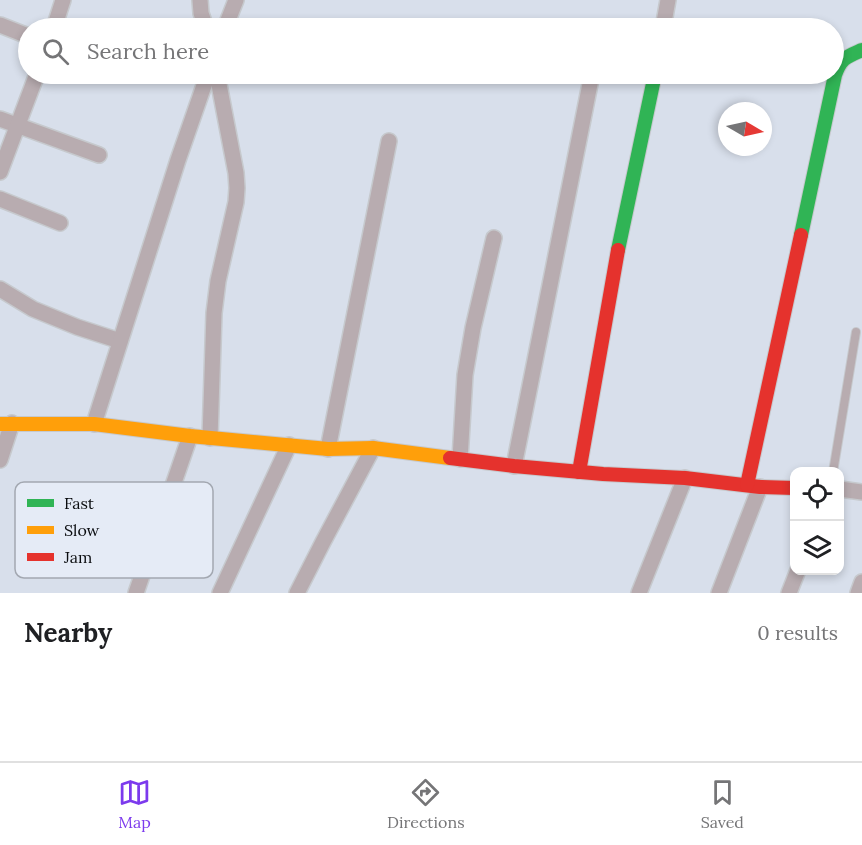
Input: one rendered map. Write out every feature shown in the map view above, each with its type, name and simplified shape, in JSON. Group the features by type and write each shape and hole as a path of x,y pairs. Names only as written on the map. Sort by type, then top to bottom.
{"street":[{"path":"57,18 63,0"},
{"path":"200,0 203,18"},
{"path":"229,18 236,0"},
{"path":"665,18 669,0"},
{"path":"0,25 18,32"},
{"path":"844,58 862,50"},
{"path":"0,172 33,84"},
{"path":"94,424 205,84"},
{"path":"210,438 214,313 218,281 236,202 237,188 219,84"},
{"path":"514,466 590,84"},
{"path":"579,472 602,334 653,84"},
{"path":"719,593 754,486 833,84"},
{"path":"0,119 99,155"},
{"path":"328,449 389,141"},
{"path":"0,199 60,223"},
{"path":"460,459 465,375 473,328 494,237"},
{"path":"0,289 33,309 120,341"},
{"path":"0,460 6,423 94,424 328,449 373,448 579,472 685,478 790,488"},
{"path":"174,482 190,436"},
{"path":"220,593 289,445"},
{"path":"297,593 373,448"},
{"path":"639,593 685,478"},
{"path":"844,490 862,492"},
{"path":"789,593 796,575"},
{"path":"136,593 141,578"},
{"path":"858,593 862,582"}],"lane":[{"path":"834,467 856,332"}],"shaded area":[{"path":"0,0 862,0 862,593 0,593"}],"traffic: fast":[{"path":"844,60 862,50"},
{"path":"618,250 653,84"},
{"path":"801,235 833,84"}],"traffic: slow":[{"path":"0,424 94,424 190,436 328,449 373,448 450,458"}],"traffic: jam":[{"path":"747,485 801,235"},
{"path":"579,472 618,250"},
{"path":"450,458 603,474 685,478 760,487 790,488"}]}
